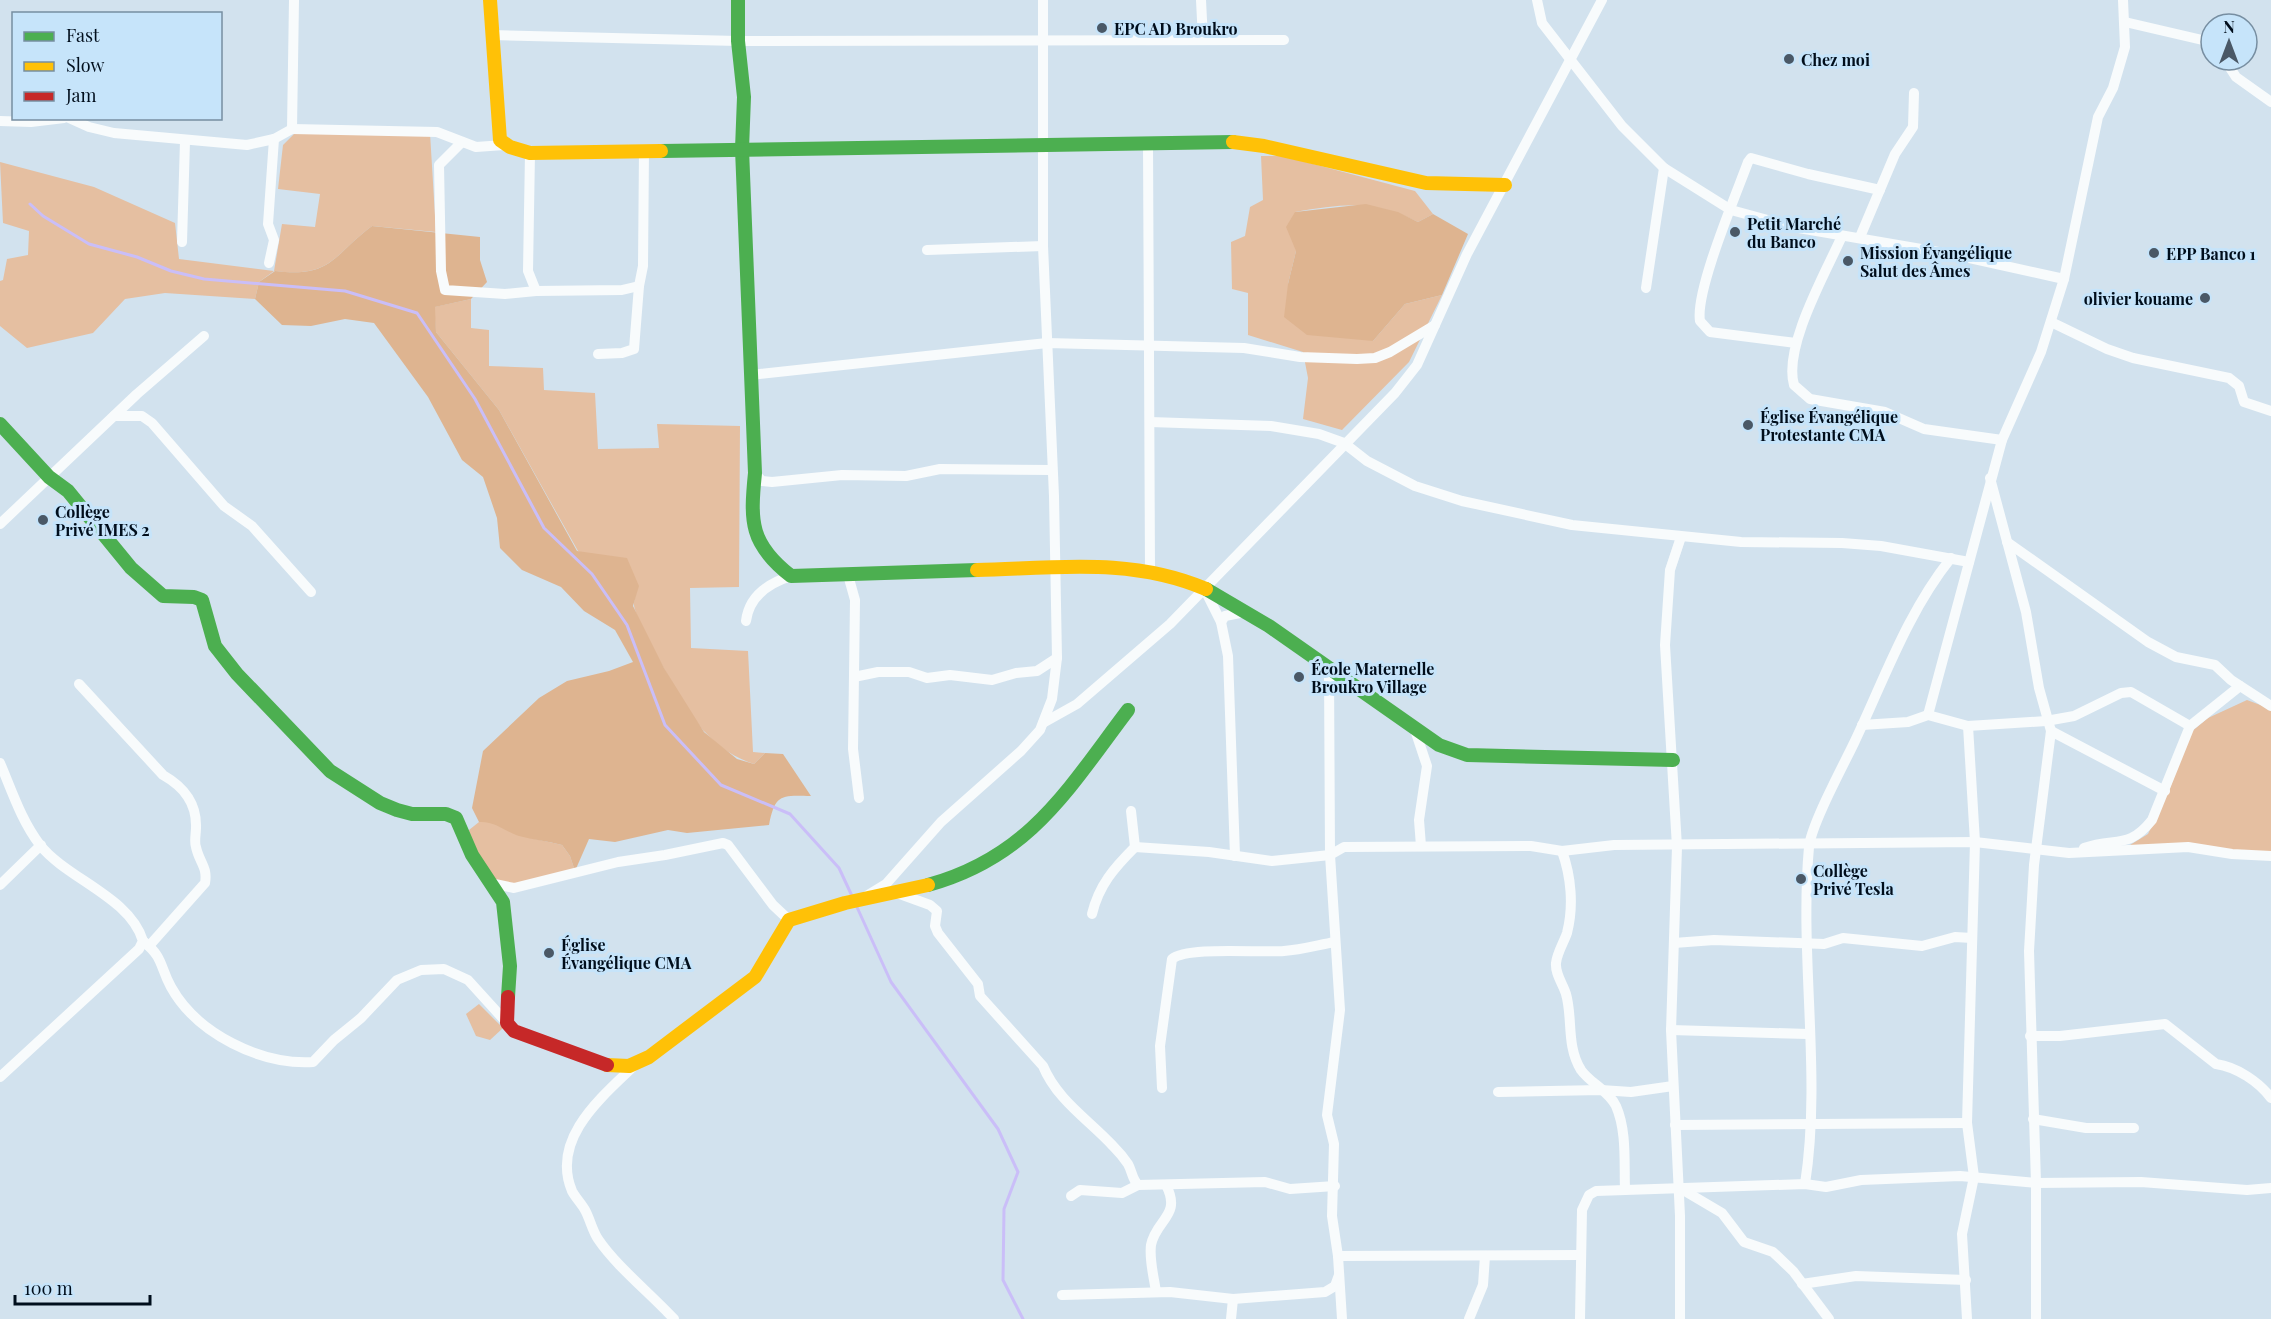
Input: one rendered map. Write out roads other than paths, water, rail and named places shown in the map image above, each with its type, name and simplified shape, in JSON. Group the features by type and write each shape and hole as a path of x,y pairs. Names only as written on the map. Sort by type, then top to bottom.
{"street":[{"path":"292,129 294,0"},
{"path":"490,0 490,35 500,140 504,145"},
{"path":"738,0 738,41 744,97 742,149 755,473 751,509 754,537 769,561 791,576"},
{"path":"861,900 886,884 941,822 1021,751 1043,723 1052,699 1057,658 1052,470 1042,246 1043,0"},
{"path":"1201,0 1203,40"},
{"path":"1537,0 1542,23 1622,126 1664,168 1731,210 1793,227 2003,264 2064,279"},
{"path":"1043,723 1077,704 1170,624 1395,393 1416,365 1467,254 1602,0"},
{"path":"1928,715 1990,478 2002,440 2051,322 2064,279 2098,117 2113,88 2125,46 2123,0"},
{"path":"2125,22 2199,39"},
{"path":"490,35 738,41 1284,40"},
{"path":"2233,72 2236,77 2271,102"},
{"path":"1860,237 1895,154 1913,127 1914,93"},
{"path":"0,121 32,123 53,120"},
{"path":"73,120 101,130 152,134 185,141 247,145 274,138 292,129 437,132 477,147 504,145 530,153 1043,143 1232,142 1264,146 1426,183 1504,185"},
{"path":"269,263 274,240 268,224 274,138"},
{"path":"182,243 185,141"},
{"path":"462,142 439,165 441,271 445,290 505,294 536,291 622,290 639,286"},
{"path":"1148,143 1150,570"},
{"path":"598,354 622,353 634,349 639,286 643,266 644,150"},
{"path":"530,153 528,271 536,291"},
{"path":"1796,343 1710,332 1700,321 1701,302 1731,210 1751,158 1808,174 1880,190"},
{"path":"1646,288 1664,168"},
{"path":"1842,236 1796,343 1792,376 1801,393 1810,399 1885,412 1924,429 2002,440"},
{"path":"927,250 1042,246"},
{"path":"2051,322 2107,349 2133,358 2229,378 2239,386 2244,402 2271,411"},
{"path":"751,375 1047,343 1244,348 1300,357 1375,358 1435,326"},
{"path":"0,524 77,454 114,416 204,336"},
{"path":"114,416 142,416 152,423 224,507 252,526 311,592"},
{"path":"1150,422 1296,428 1344,443 1367,461 1415,486 1462,501 1572,525 1741,542 1842,543 1881,546 1969,562"},
{"path":"0,424 50,477 68,491 131,568 163,596 194,597 202,600 215,646 237,674 308,751 330,771 380,803 412,814 446,814 456,818 462,826 472,855 503,902 509,945 507,1023"},
{"path":"755,473 762,481 772,482 842,475 906,476 940,469 1052,470"},
{"path":"1990,478 2026,612 2048,726 2029,951 2036,1183 2036,1319"},
{"path":"1680,1319 1678,1187 1671,1030 1677,847 1665,645 1666,600 1670,570 1681,537"},
{"path":"2007,542 2148,642 2176,657 2215,664 2240,686 2271,706"},
{"path":"1805,1184 1811,1123 1808,1035 1809,844 1900,639 1928,586 1951,558"},
{"path":"746,621 747,610 771,582 791,576 1055,570 1116,566 1150,570 1204,588 1245,612 1439,745 1467,755 1597,760 1673,760"},
{"path":"848,575 855,600 853,749 859,798"},
{"path":"1204,588 1221,622 1232,694 1235,856"},
{"path":"1221,622 1225,616 1245,612"},
{"path":"854,677 878,672 909,672 927,678 950,675 992,680 1016,673 1037,671 1057,658"},
{"path":"1329,670 1330,855 1334,879 1335,942 1340,1010 1328,1115 1332,1131 1335,1186 1332,1216 1340,1274 1341,1319"},
{"path":"0,1077 146,943 205,883 207,872 196,848 195,812 187,792 179,783 163,775 80,684"},
{"path":"2068,853 2091,845 2137,837 2152,820 2190,726 2240,686"},
{"path":"1862,725 1908,722 1928,715 1968,726 2048,726 2121,693 2131,692 2190,726"},
{"path":"674,1319 596,1236 586,1211 572,1191 568,1173 568,1149 578,1127 589,1111 636,1064 741,990 763,966 789,920 861,900 898,894 957,878 994,860 1017,844 1041,822 1128,710"},
{"path":"1967,1319 1962,1234 1974,1176 1967,1123 1971,899 1975,842 1968,726"},
{"path":"2048,726 2165,791"},
{"path":"1415,730 1427,766 1419,820 1421,846"},
{"path":"0,763 16,806 41,845 63,867 106,895 140,930 146,943 158,953 171,988 195,1016 220,1035 272,1060 313,1062 334,1040 361,1018 396,980 421,970 444,969 468,980 514,1031 596,1061 623,1067 636,1064"},
{"path":"1131,811 1135,847"},
{"path":"1092,914 1096,897 1109,872 1135,847 1272,861 1330,855 1344,847 1531,846 1562,851 1614,845 1677,847 1975,842 2068,853 2188,847 2232,854 2271,856"},
{"path":"490,883 514,888 618,862 723,843 729,845 773,905 789,920"},
{"path":"0,885 41,845"},
{"path":"1562,851 1569,873 1570,906 1568,930 1556,963 1566,994 1568,1027 1577,1061 1586,1075 1615,1104 1620,1119 1625,1189"},
{"path":"886,884 898,894 930,905 938,912 935,926 938,933 978,984 980,996 1043,1066 1048,1080 1071,1108 1114,1146 1129,1165 1134,1181 1138,1185"},
{"path":"1674,943 1713,940 1824,944 1843,938 1923,946 1955,937 1972,938"},
{"path":"1162,1088 1160,1046 1172,958 1178,954 1195,951 1287,951 1335,942"},
{"path":"2030,1036 2060,1036 2165,1024 2216,1064 2227,1066 2260,1084 2271,1098"},
{"path":"1671,1030 1808,1035"},
{"path":"1498,1092 1601,1090 1631,1092 1673,1086"},
{"path":"2033,1119 2086,1128 2134,1128"},
{"path":"1675,1125 1967,1123"},
{"path":"1580,1319 1582,1210 1589,1194 1596,1191 1805,1184 1826,1187 1861,1180 1974,1176 2036,1183 2141,1182 2247,1190 2271,1188"},
{"path":"1071,1196 1080,1190 1122,1193 1138,1185 1265,1182 1290,1189 1335,1186"},
{"path":"1156,1292 1150,1255 1152,1242 1171,1206 1172,1197 1166,1185"},
{"path":"1678,1187 1722,1213 1744,1242 1773,1252 1829,1319"},
{"path":"1338,1256 1581,1255"},
{"path":"1469,1319 1478,1304 1483,1285 1485,1256"},
{"path":"1062,1295 1156,1292 1233,1299 1325,1292 1335,1286 1340,1274"},
{"path":"1802,1284 1856,1276 1966,1280"},
{"path":"1231,1319 1233,1299"}],"waterway":[{"path":"30,204 43,216 89,244 137,257 171,271 204,279 345,291 417,313 475,399 544,528 592,574 627,625 665,725 721,785 790,814 839,868 852,896"},
{"path":"856,905 891,982 998,1129 1018,1172 1004,1209 1003,1280 1023,1319"}],"place":[{"name":"EPC AD Broukro","path":"1102,28"},
{"name":"Chez moi","path":"1789,59"},
{"name":"Petit Marché du Banco","path":"1735,232"},
{"name":"EPP Banco 1","path":"2154,253"},
{"name":"Mission Évangélique Salut des Âmes","path":"1848,261"},
{"name":"olivier kouame","path":"2205,298"},
{"name":"Église Évangélique Protestante CMA","path":"1748,425"},
{"name":"Collège Privé IMES 2","path":"43,520"},
{"name":"École Maternelle Broukro Village","path":"1299,677"},
{"name":"Collège Privé Tesla","path":"1801,879"},
{"name":"Église Évangélique CMA","path":"549,953"}]}
